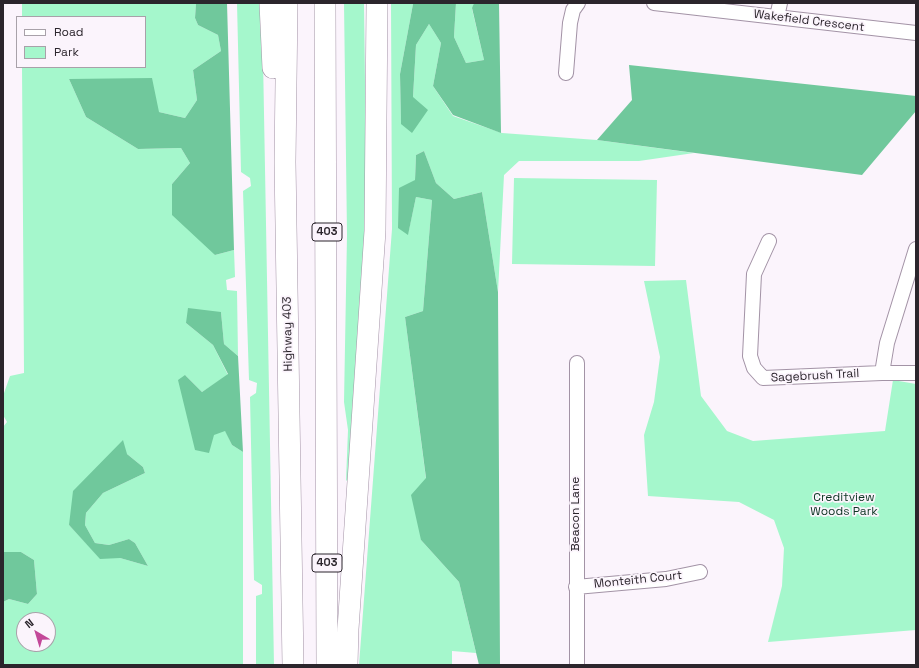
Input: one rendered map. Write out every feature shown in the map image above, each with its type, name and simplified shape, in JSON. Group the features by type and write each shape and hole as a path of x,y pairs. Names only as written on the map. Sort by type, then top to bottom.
{"highway":[{"path":"270,3 276,122 285,162"},
{"name":"Highway 403","path":"287,3 285,162 293,665"},
{"name":"403","path":"326,3 326,665"},
{"path":"347,665 348,629 375,231 377,3"}],"street":[{"path":"566,73 570,23 573,10 578,3"},
{"name":"Wakefield Crescent","path":"654,3 916,33"},
{"path":"777,17 780,3"},
{"name":"Sagebrush Trail","path":"769,241 754,274 750,356 754,368 763,378 916,373"},
{"path":"882,373 887,343 916,249"},
{"name":"Beacon Lane","path":"577,363 577,665"},
{"name":"Monteith Court","path":"576,587 666,579 700,572"}],"green space":[{"path":"22,3 196,3 195,18 198,25 218,35 221,51 193,70 197,100 185,118 159,112 69,79 86,117 138,149 181,148 190,163 172,184 215,255 234,250 235,277 226,280 227,290 237,291 238,356 224,344 221,312 186,323 213,345 228,375 202,392 185,375 214,434 225,430 232,445 243,452 243,665 3,665 3,602 9,599 28,604 37,594 34,560 21,552 3,552 3,427 7,422 3,415 3,396 10,376 24,373 22,68 146,68 146,16 22,16","holes":["127,454 143,467 145,473 103,493 86,513 85,525 95,543 109,545 129,539 135,543 148,566 120,558 100,558 69,525"]},
{"path":"196,3 227,3 234,250 215,255 172,215 172,184 190,163 181,148 138,149 86,117 69,79 152,78 159,112 185,118 197,100 193,70 221,51 218,35 198,25 195,18"},
{"path":"237,3 262,3 274,665 256,665 256,596 262,594 262,585 254,580 250,397 256,393 257,383 249,380 243,191 251,186 250,178 241,172"},
{"path":"344,3 364,3 367,242 350,477 346,481 348,430 344,402 347,235"},
{"path":"391,3 415,3 413,4 400,74 401,124 413,97 416,45 429,24 441,43 433,86 453,116 502,133 597,140 694,153 639,161 519,161 504,175 498,292 482,192 454,199 436,183 424,151 416,155 415,180 408,234 416,197 432,200 423,311 405,317 426,479 421,540 459,582 476,653 452,651 452,665 359,665 392,229"},
{"path":"456,3 474,3 472,9 484,60 466,63 454,37"},
{"path":"456,3 454,37 466,63 484,60 472,8 474,3 499,3 501,133 453,115 433,86 441,43 429,24 416,45 413,97 428,110 412,133 401,124 400,74 413,4"},
{"path":"629,65 916,96 916,111 862,175 597,140 632,100"},
{"path":"424,151 436,183 454,199 482,192 498,292 500,665 479,665 459,582 421,540 411,495 426,478 405,317 423,311 432,200 416,197 408,235 398,228 399,188 415,180 416,155"},
{"path":"514,178 657,180 655,266 512,264"},
{"name":"Creditview Woods Park","path":"686,280 701,396 727,431 753,441 885,431 893,380 916,384 916,630 768,642 782,586 784,548 774,520 739,502 648,496 644,435 654,402 660,357 644,281"},
{"path":"188,308 221,312 224,344 238,356 243,452 232,445 225,431 214,435 209,453 195,450 178,380 185,375 202,392 228,374 213,345 186,323"},
{"path":"123,440 127,454 143,467 145,473 103,493 86,513 85,525 95,543 109,545 129,539 135,543 148,566 120,558 100,559 69,525 73,491"},
{"path":"3,552 21,552 34,560 37,594 28,604 9,599 3,602"}]}
